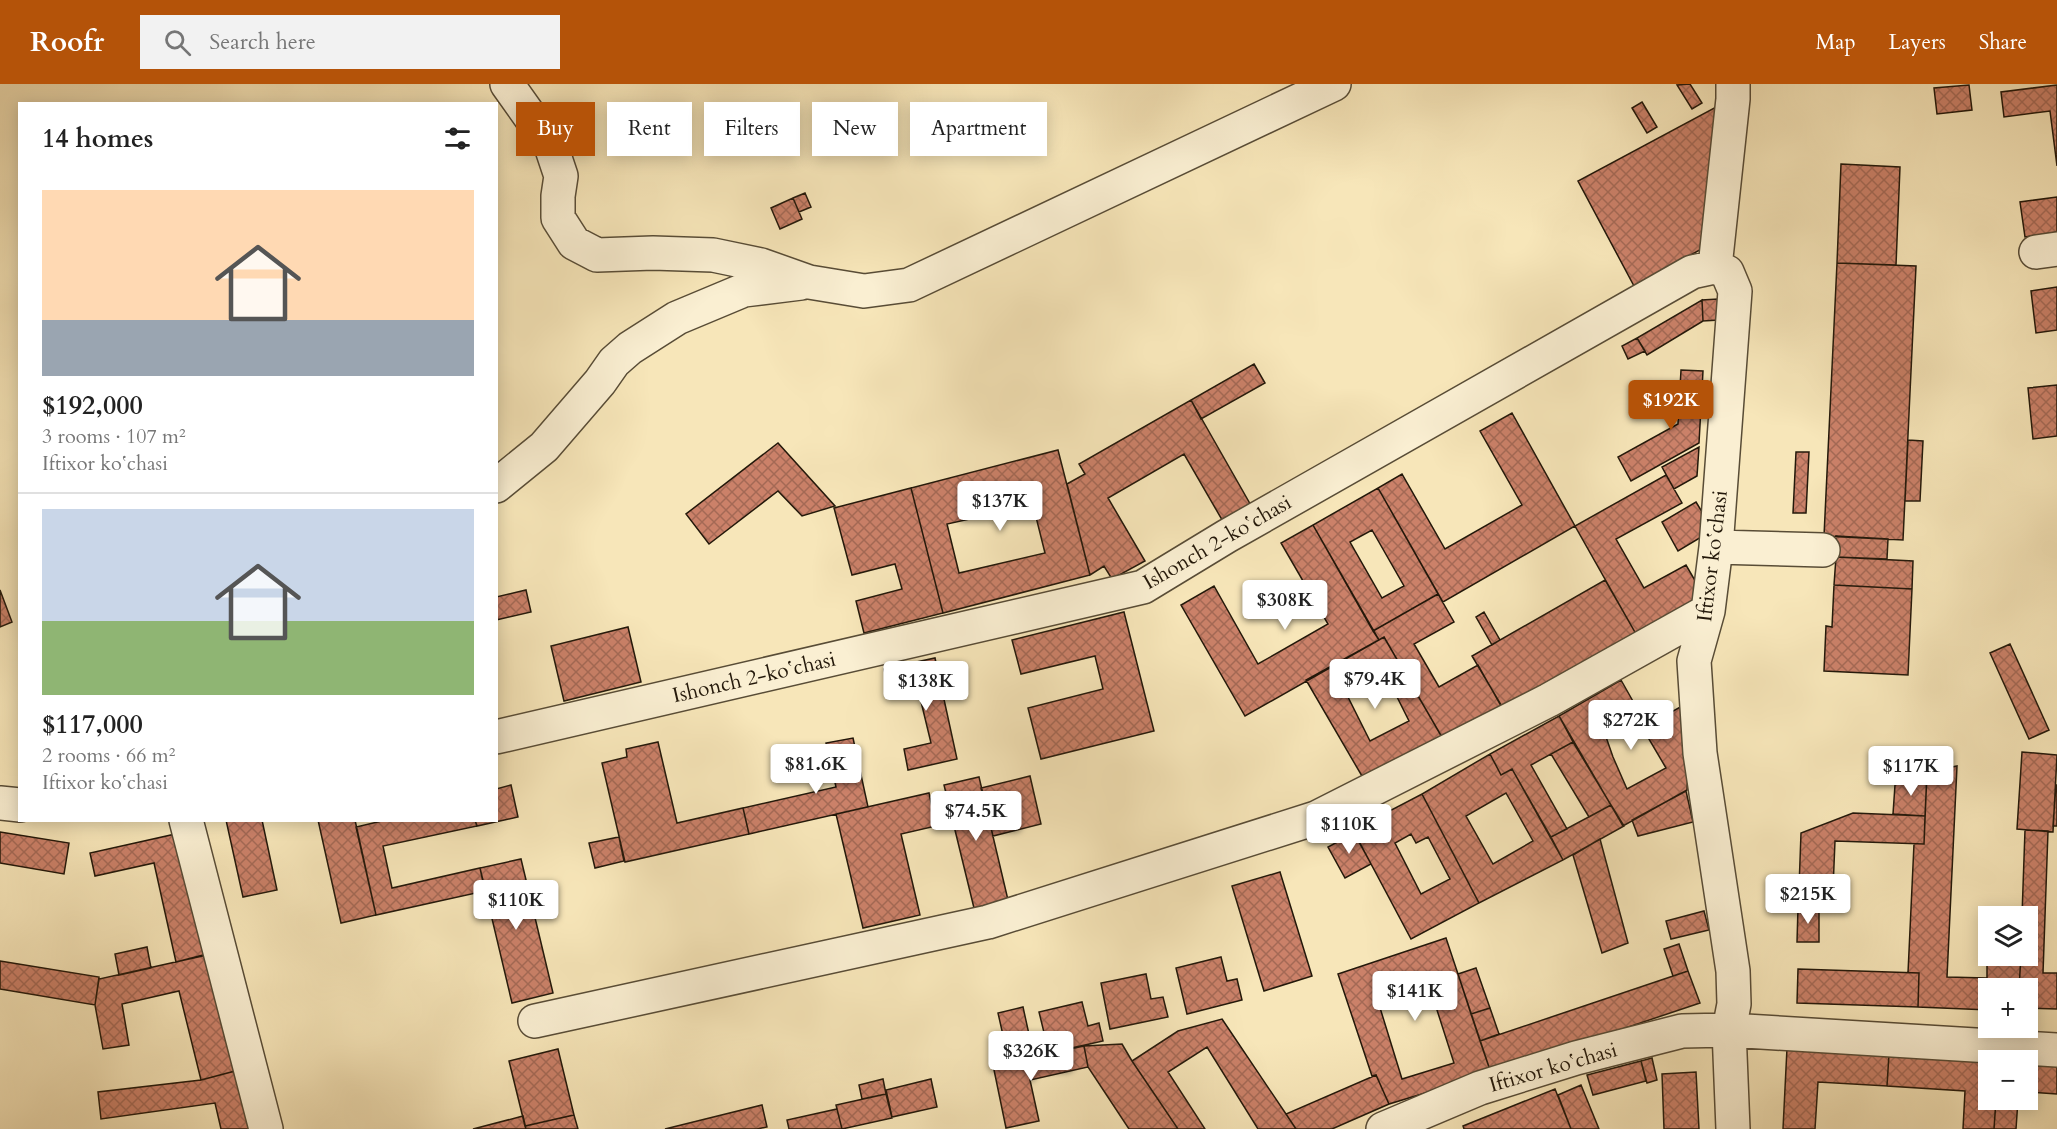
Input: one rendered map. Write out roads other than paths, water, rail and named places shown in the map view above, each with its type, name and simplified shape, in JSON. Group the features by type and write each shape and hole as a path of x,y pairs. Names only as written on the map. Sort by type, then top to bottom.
{"street":[{"path":"507,84 551,146 561,176 558,218 573,243 597,255 653,253 713,255 761,266 809,282 864,291 909,285 1335,84"},
{"path":"1715,267 1733,84"},
{"name":"Iftixor koʻchasi","path":"1715,267 1727,272 1735,291 1716,547 1708,611 1694,661 1700,753 1733,972 1734,1004 1729,1030 1732,1129"},
{"name":"Ishonch 2-koʻchasi","path":"498,736 1143,587 1227,536 1692,272 1715,267"},
{"path":"498,484 544,447 600,382 614,362 630,348 677,318 744,290 809,282"},
{"path":"1716,547 1823,550"},
{"path":"535,1021 988,922 1316,818 1549,700 1708,611"},
{"path":"0,803 18,805"},
{"path":"187,822 266,1129"},
{"name":"Iftixor koʻchasi","path":"1383,1129 1480,1088 1576,1058 1682,1031 1729,1030 2057,1050"}]}
